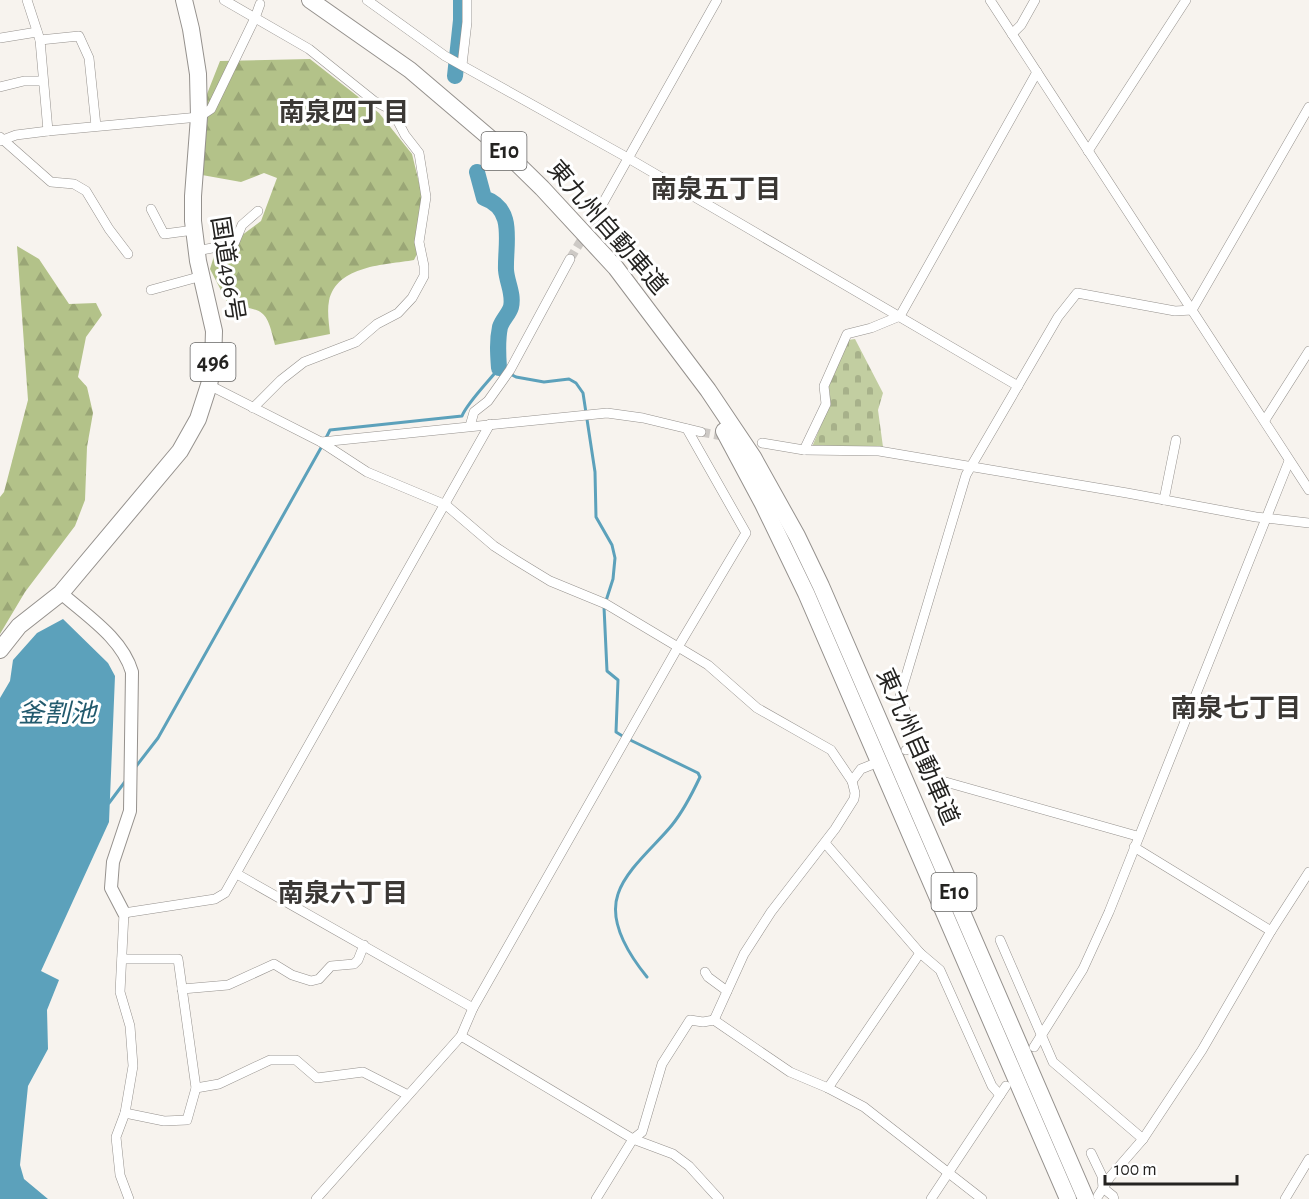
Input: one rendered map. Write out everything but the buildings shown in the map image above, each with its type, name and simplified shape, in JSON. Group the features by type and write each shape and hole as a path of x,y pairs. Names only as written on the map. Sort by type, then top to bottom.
{"highway":[{"name":"国道496号","path":"0,650 19,626 61,593 180,451 198,419 209,385 213,364 214,331 196,251 194,230 193,196 198,74 184,0"},
{"name":"東九州自動車道","path":"310,0 410,70 498,145 586,234 616,268 667,335 708,390 753,457 797,536 825,596 924,821 1096,1194"},
{"name":"東九州自動車道","path":"667,335 742,464 806,593 1068,1199"}],"street":[{"path":"27,0 39,36 48,131"},
{"path":"224,0 309,49 374,101 392,110 405,135 419,153 426,197 419,242 424,276 412,297 398,313 377,324 356,342 304,362 281,380 253,408"},
{"path":"367,0 446,56 628,158 1018,386"},
{"path":"462,65 467,0"},
{"path":"594,219 717,0"},
{"path":"990,0 1309,490"},
{"path":"1012,34 1021,25 1035,0"},
{"path":"1088,151 1186,0"},
{"path":"1,139 48,131 198,117 211,109 260,4"},
{"path":"0,38 79,36 89,58 96,126"},
{"path":"804,450 826,404 824,386 847,334 871,328 900,316 1037,72"},
{"path":"0,87 24,81 43,81"},
{"path":"1192,310 1309,107"},
{"path":"1,139 51,182 74,184 86,190 109,229 128,254"},
{"path":"151,209 164,234 194,230"},
{"path":"196,251 234,244 242,225 258,211"},
{"path":"470,426 474,412 488,401 510,370 570,259"},
{"path":"151,290 202,276"},
{"path":"1137,836 936,779 917,743 900,696 966,475 1058,317 1077,293 1175,311 1192,310"},
{"path":"1265,420 1309,351"},
{"path":"209,385 321,442 367,472 446,504 494,546 541,576 606,604 708,665 757,708 831,750 852,781 855,800 825,843 771,912 744,954 714,1020"},
{"path":"321,442 607,413 643,418 701,432"},
{"path":"124,913 220,897 225,893 490,424"},
{"path":"316,1199 461,1036 473,1008 678,647 746,533 687,429"},
{"path":"1164,500 1176,440"},
{"path":"762,443 804,450 879,451 1256,517 1309,523"},
{"path":"1034,1047 1083,969 1109,912 1137,836 1289,461"},
{"path":"61,593 117,643 127,656 132,672 130,811 113,862 111,888 124,913 120,992 133,1045 133,1066 125,1113 116,1137 120,1175 129,1199"},
{"path":"906,750 917,743"},
{"path":"852,781 861,770 870,765"},
{"path":"825,843 920,953 940,970 992,1086 1000,1095"},
{"path":"1134,847 1271,931"},
{"path":"1096,1194 1143,1139 1202,1050 1271,931 1306,885 1309,872"},
{"path":"237,874 473,1008"},
{"path":"1000,940 1053,1062 1143,1139"},
{"path":"182,989 228,985 274,964 291,975 316,981 331,966 354,964 364,945"},
{"path":"828,1088 920,953"},
{"path":"122,959 178,959 196,1088 187,1120 164,1121 125,1113"},
{"path":"705,972 708,977 728,991"},
{"path":"596,1199 633,1139 642,1132 662,1064 690,1020 704,1022 714,1020 790,1072 864,1107 982,1199"},
{"path":"461,1036 633,1139 673,1154 689,1166 718,1199"},
{"path":"196,1088 219,1084 270,1060 296,1060 317,1078 363,1072 408,1095"},
{"path":"932,1199 1006,1086"},
{"path":"1091,1153 1102,1176 1096,1194"},
{"path":"1285,1199 1309,1159"},
{"path":"1096,1194 1113,1196 1114,1199"}],"green space":[{"path":"310,59 379,113 412,154 422,195 420,248 414,260 364,269 342,280 334,289 329,301 330,334 275,345 269,324 262,313 228,304 210,269 214,256 261,221 277,178 264,173 241,182 202,175 205,99 220,61"},
{"path":"17,246 39,259 69,304 96,303 102,315 86,337 78,377 87,387 93,413 87,447 85,500 75,526 25,592 0,634 0,497 4,492 28,400"},
{"path":"855,339 883,393 878,410 883,447 812,447 830,403 829,386 848,340"}],"water":[{"name":"釜割池","path":"63,619 108,663 115,676 109,822 41,971 59,980 47,1010 48,1049 28,1086 20,1165 24,1179 48,1199 0,1199 0,698 10,681 13,660 37,633"}],"waterway":[{"path":"455,76 461,0"},
{"path":"477,172 484,198 501,210 507,228 506,270 512,302 500,327 499,368"},
{"path":"325,440 330,430 462,416 499,368 516,377 544,382 569,379 576,383 583,393 595,472 596,517 612,545 615,558 613,579 604,607 607,671 618,680 616,732 698,773 700,777 688,802 665,833 634,866 618,894 616,905 618,927 628,949 647,977"},
{"path":"134,769 158,738 322,446"},
{"path":"109,803 127,779"}],"tunnel":[{"path":"570,259 594,219"},
{"path":"701,432 728,437"}],"district":[{"name":"南泉四丁目","path":"344,113"},
{"name":"南泉五丁目","path":"716,190"},
{"name":"南泉七丁目","path":"1236,709"},
{"name":"南泉六丁目","path":"343,894"}]}
